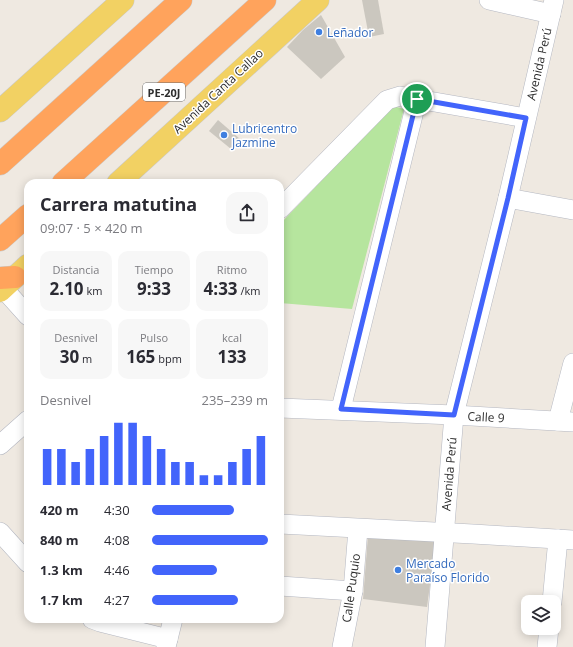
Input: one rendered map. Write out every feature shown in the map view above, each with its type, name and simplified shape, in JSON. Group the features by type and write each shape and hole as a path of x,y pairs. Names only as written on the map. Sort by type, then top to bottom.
{"highway":[{"path":"0,164 181,0"},
{"name":"PE-20J","path":"70,179 265,0"},
{"path":"0,240 24,219"}],"main road":[{"path":"0,112 123,0"},
{"name":"Avenida Canta Callao","path":"122,179 318,0"}],"street":[{"path":"489,0 553,7"},
{"name":"Avenida Perú","path":"435,647 454,415 508,198 553,7"},
{"path":"284,206 387,100 400,96 526,118"},
{"path":"341,409 417,99"},
{"path":"508,198 573,210"},
{"path":"12,280 24,307"},
{"path":"566,421 573,363"},
{"name":"Calle 9","path":"284,408 341,409 566,421"},
{"path":"0,445 24,424"},
{"path":"284,524 566,540 554,595"},
{"name":"Calle Puquio","path":"342,647 353,591 358,529"},
{"path":"0,532 24,559"},
{"path":"284,586 353,591"},
{"path":"103,623 167,643 172,623"},
{"path":"547,647 548,635"}],"green space":[{"path":"393,106 404,109 352,309 284,303 284,220"}],"building":[{"path":"362,0 378,0 384,34 369,37"},
{"path":"321,15 345,57 321,79 287,47 303,30"},
{"name":"Lubricentro Jazmine","path":"218,120 240,139 231,149 209,131"},
{"name":"Mercado Paraíso Florido","path":"368,535 436,540 427,607 363,599"}],"place":[{"name":"Leñador","path":"319,32"},
{"name":"Lubricentro Jazmine","path":"224,135"},
{"name":"Mercado Paraíso Florido","path":"398,570"}],"route":[{"path":"417,99 526,118 508,198 454,415 341,409 367,304 417,99"}]}
